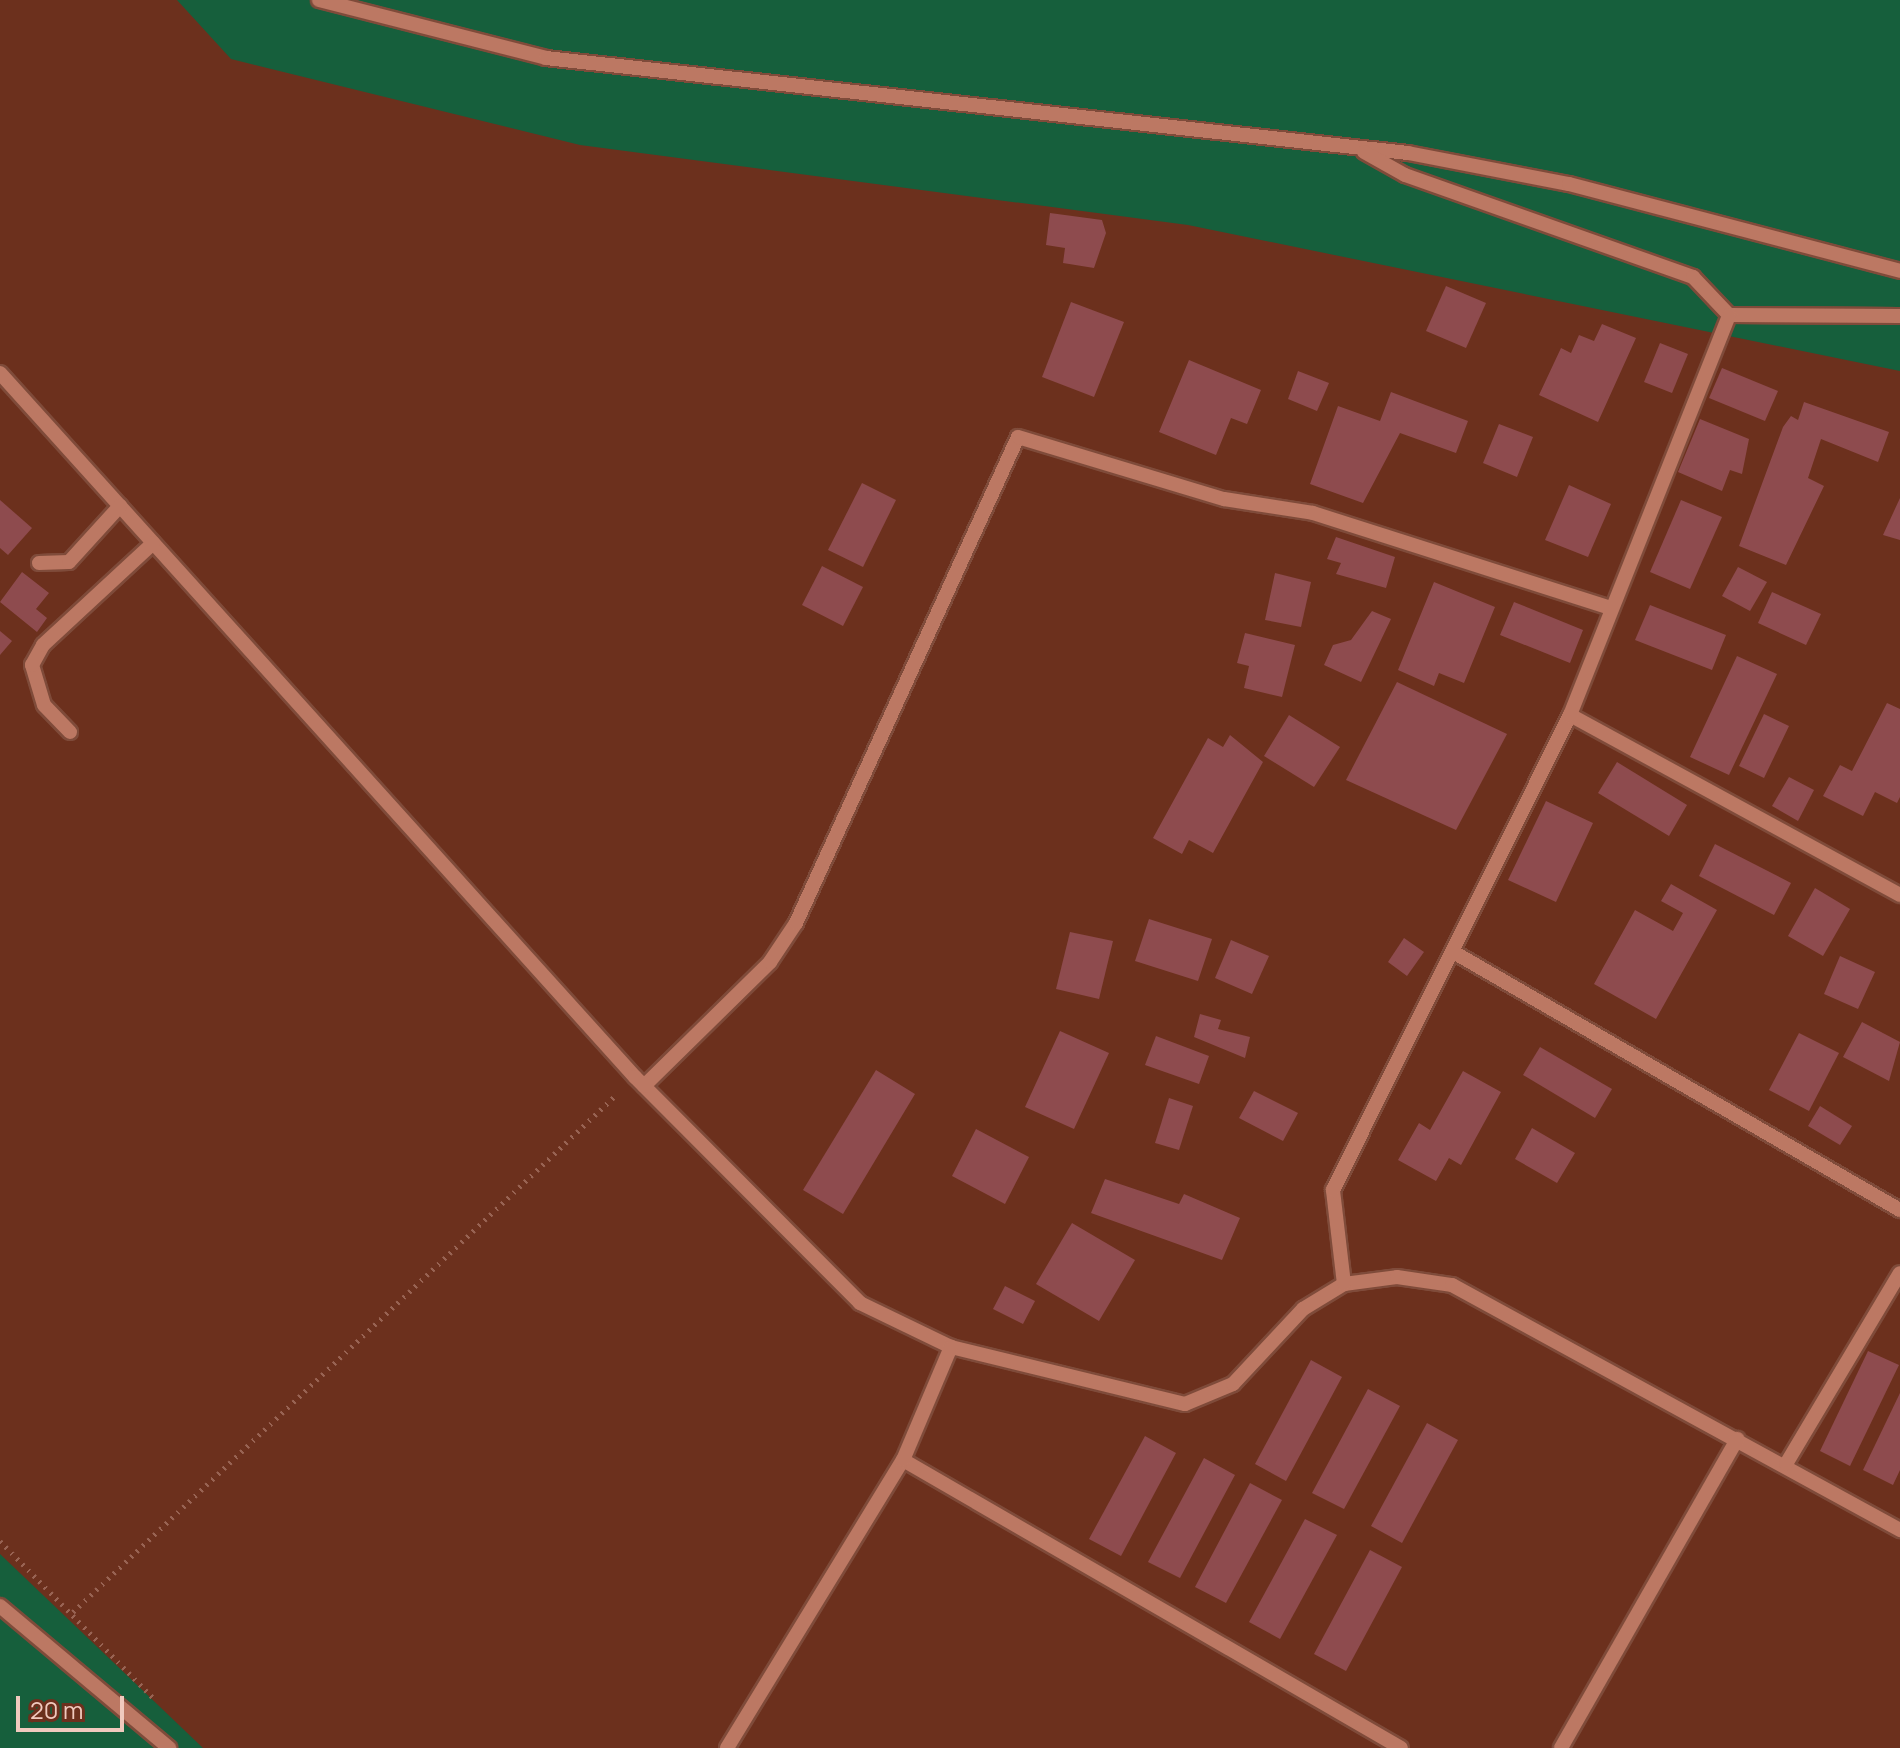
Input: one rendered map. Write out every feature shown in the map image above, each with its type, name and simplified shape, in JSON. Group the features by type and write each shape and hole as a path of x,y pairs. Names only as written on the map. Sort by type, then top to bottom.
{"street":[{"path":"319,0 546,58 1360,150 1569,184 1900,271"},
{"path":"1360,150 1405,175 1693,277 1729,315"},
{"path":"1729,315 1778,310 1900,316"},
{"path":"1344,1284 1333,1190 1455,953 1570,715 1729,315"},
{"path":"0,373 640,1082 860,1303 951,1347 1185,1404 1233,1384 1303,1309 1344,1284 1397,1277 1452,1285 1786,1464 1900,1530"},
{"path":"640,1082 770,962 796,923 1018,437 1224,499 1313,513 1610,608"},
{"path":"39,563 69,562 120,506"},
{"path":"70,732 44,705 32,665 43,645 153,543"},
{"path":"1570,715 1900,895"},
{"path":"1455,953 1900,1210"},
{"path":"1786,1464 1900,1273"},
{"path":"727,1748 903,1460 951,1347"},
{"path":"1561,1748 1737,1439"},
{"path":"903,1460 1401,1748"},
{"path":"0,1606 169,1748"}],"path":[{"path":"73,1612 640,1082"},
{"path":"0,1541 73,1612 169,1714"}],"green space":[{"path":"177,0 1900,0 1900,371 1188,225 580,145 231,59"},
{"path":"0,1554 203,1748 0,1748"}],"building":[{"path":"1050,213 1102,220 1106,233 1094,268 1063,263 1065,248 1046,245"},
{"path":"1446,286 1486,303 1466,348 1426,331"},
{"path":"1071,302 1124,322 1094,397 1042,377"},
{"path":"1602,324 1636,338 1598,422 1539,395 1561,348 1571,353 1579,335 1594,341"},
{"path":"1660,343 1688,354 1672,393 1644,382"},
{"path":"1189,360 1261,390 1247,424 1231,418 1216,455 1159,432"},
{"path":"1722,368 1778,391 1765,421 1709,398"},
{"path":"1298,371 1329,383 1317,411 1288,399"},
{"path":"1391,392 1468,421 1456,453 1400,433 1363,503 1310,484 1338,406 1380,421"},
{"path":"1804,402 1889,432 1878,462 1821,439 1808,478 1824,486 1786,565 1739,546 1783,427 1791,416 1798,420"},
{"path":"1700,419 1749,439 1742,474 1730,470 1722,491 1678,472"},
{"path":"1499,424 1533,437 1517,477 1483,463"},
{"path":"862,483 896,500 863,567 828,550"},
{"path":"1569,485 1611,504 1588,557 1545,540"},
{"path":"1900,498 1900,540 1883,535"},
{"path":"0,500 32,528 8,555 0,548"},
{"path":"1681,500 1722,517 1690,589 1650,572"},
{"path":"1336,537 1395,557 1386,588 1336,574 1341,563 1327,559"},
{"path":"822,566 863,587 843,626 802,605"},
{"path":"1738,567 1767,582 1750,611 1722,596"},
{"path":"22,572 49,593 36,609 47,618 37,632 0,602"},
{"path":"1275,573 1311,582 1301,627 1265,620"},
{"path":"1434,582 1495,607 1464,683 1439,673 1434,686 1398,670"},
{"path":"1772,592 1821,614 1806,645 1758,623"},
{"path":"1514,602 1583,630 1570,663 1500,635"},
{"path":"1650,605 1726,635 1712,670 1635,640"},
{"path":"1372,611 1391,619 1361,682 1324,665 1333,645 1351,640"},
{"path":"0,631 12,641 0,655"},
{"path":"1245,633 1295,645 1282,697 1244,688 1249,666 1237,663"},
{"path":"1737,656 1777,674 1729,775 1690,757"},
{"path":"1397,682 1507,734 1456,830 1346,780"},
{"path":"1887,703 1900,709 1900,797 1897,803 1875,792 1863,816 1823,796 1840,765 1852,771"},
{"path":"1764,714 1789,726 1764,778 1739,766"},
{"path":"1289,715 1340,747 1314,787 1264,756"},
{"path":"1230,735 1263,762 1213,853 1189,840 1182,854 1153,838 1208,738 1223,747"},
{"path":"1617,762 1687,805 1669,836 1598,793"},
{"path":"1789,777 1814,790 1798,821 1772,806"},
{"path":"1546,801 1593,823 1556,902 1508,880"},
{"path":"1715,844 1791,883 1774,915 1699,876"},
{"path":"1671,884 1717,910 1656,1019 1594,984 1635,910 1673,931 1683,913 1661,901"},
{"path":"1815,888 1850,909 1823,956 1788,936"},
{"path":"1149,919 1212,939 1198,981 1135,961"},
{"path":"1070,932 1113,941 1099,999 1056,989"},
{"path":"1404,938 1424,952 1407,976 1388,962"},
{"path":"1231,940 1269,956 1252,994 1215,978"},
{"path":"1840,956 1875,972 1858,1009 1824,994"},
{"path":"1200,1014 1221,1020 1218,1029 1250,1037 1245,1058 1194,1037"},
{"path":"1862,1022 1900,1042 1889,1081 1843,1057"},
{"path":"1060,1031 1109,1053 1074,1129 1025,1107"},
{"path":"1799,1033 1839,1053 1809,1111 1769,1090"},
{"path":"1156,1036 1209,1056 1199,1084 1145,1065"},
{"path":"1540,1047 1612,1089 1595,1118 1523,1075"},
{"path":"876,1070 915,1094 843,1214 803,1190"},
{"path":"1463,1071 1501,1092 1461,1165 1449,1158 1436,1181 1398,1160 1419,1123 1430,1130"},
{"path":"1254,1091 1298,1113 1283,1141 1239,1118"},
{"path":"1169,1098 1193,1106 1179,1150 1155,1143"},
{"path":"1820,1106 1852,1126 1840,1145 1808,1126"},
{"path":"1532,1128 1575,1153 1557,1183 1515,1159"},
{"path":"976,1129 1029,1157 1005,1204 952,1176"},
{"path":"1105,1179 1179,1204 1184,1194 1240,1218 1222,1260 1091,1213"},
{"path":"1072,1223 1135,1260 1099,1321 1036,1284"},
{"path":"1005,1286 1035,1301 1023,1324 993,1309"},
{"path":"1868,1351 1899,1365 1850,1466 1820,1451"},
{"path":"1311,1360 1342,1377 1286,1481 1255,1464"},
{"path":"1368,1389 1400,1406 1344,1509 1312,1493"},
{"path":"1900,1393 1900,1470 1893,1485 1863,1470"},
{"path":"1427,1423 1458,1440 1402,1543 1371,1526"},
{"path":"1145,1436 1176,1453 1121,1556 1089,1539"},
{"path":"1204,1458 1235,1475 1180,1578 1148,1562"},
{"path":"1250,1483 1282,1500 1226,1603 1195,1587"},
{"path":"1305,1519 1337,1535 1280,1639 1249,1622"},
{"path":"1370,1550 1402,1567 1346,1671 1314,1654"}]}
